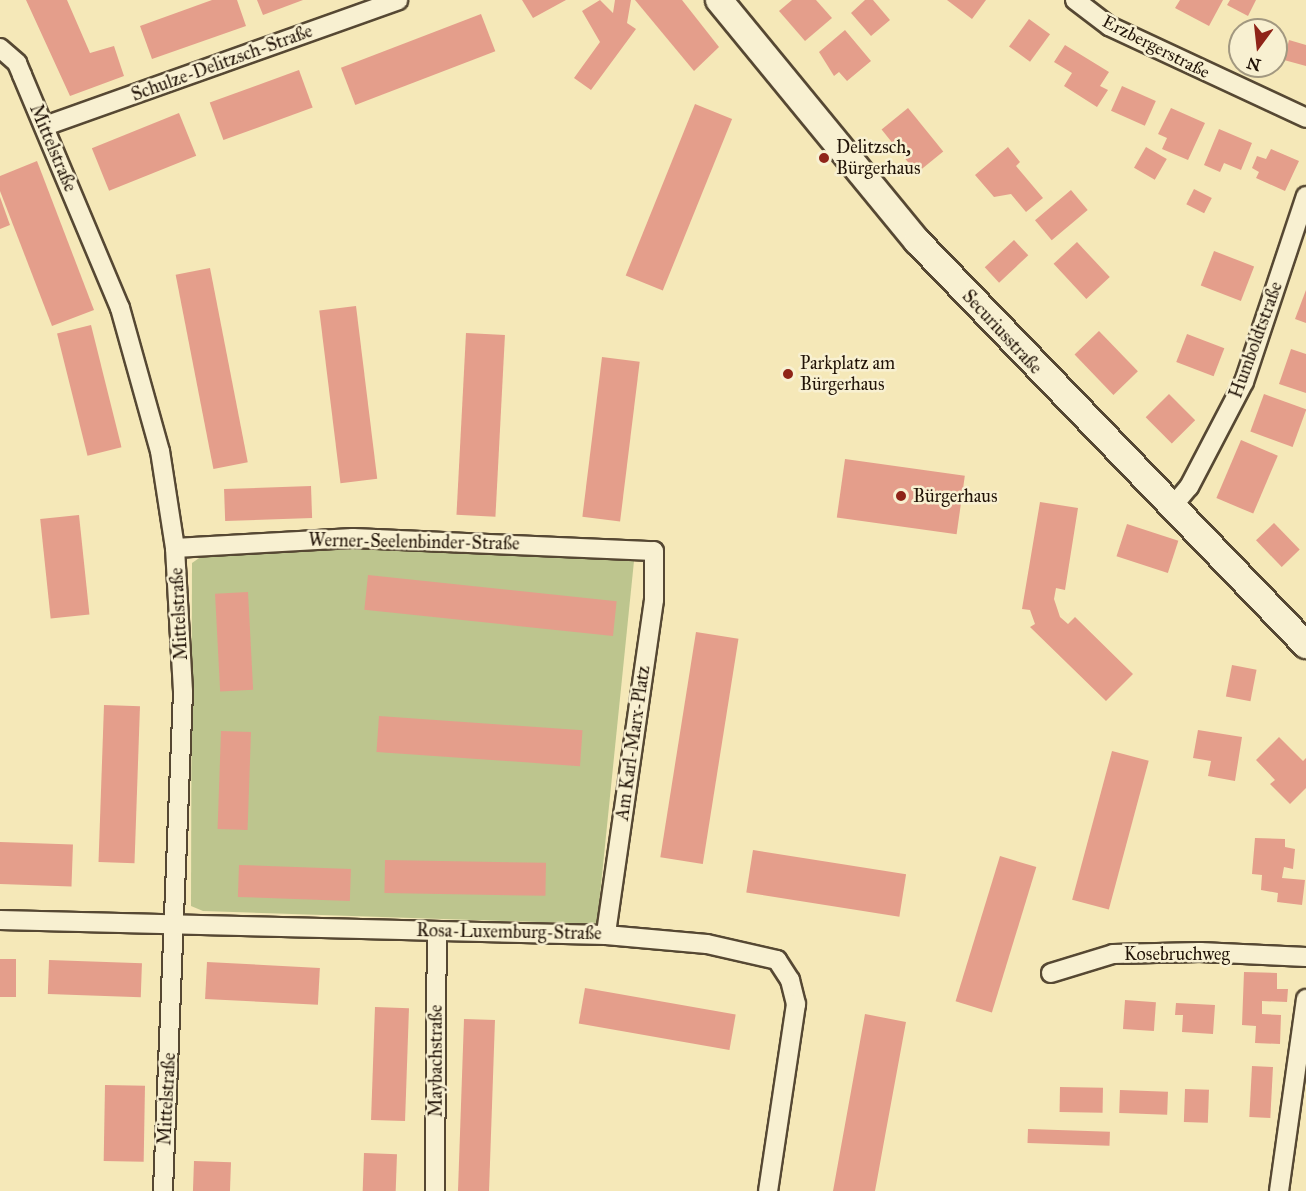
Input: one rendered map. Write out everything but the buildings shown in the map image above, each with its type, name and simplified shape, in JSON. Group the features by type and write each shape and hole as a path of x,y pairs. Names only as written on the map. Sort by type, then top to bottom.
{"street":[{"name":"Schulze-Delitzsch-Straße","path":"45,126 398,0"},
{"name":"Securiusstraße","path":"718,0 917,241 1306,645"},
{"name":"Erzbergerstraße","path":"1076,0 1109,26 1306,118"},
{"name":"Mittelstraße","path":"0,48 45,126 120,308 160,451 175,548 183,692 163,1191"},
{"name":"Humboldtstraße","path":"1172,507 1200,468 1244,382 1306,196"},
{"name":"Werner-Seelenbinder-Straße","path":"175,548 353,538 654,551"},
{"name":"Am Karl-Marx-Platz","path":"606,935 654,600 654,551"},
{"name":"Rosa-Luxemburg-Straße","path":"0,920 606,935 751,951 777,960 790,980 796,1004 768,1191"},
{"name":"Maybachstraße","path":"435,1191 437,931"},
{"name":"Kosebruchweg","path":"1051,973 1113,954 1200,952 1306,957"},
{"path":"1279,1191 1306,999"}],"green space":[{"path":"356,549 499,551 634,561 597,924 203,911 191,906 192,563 202,556"}],"place":[{"name":"Delitzsch, Bürgerhaus","path":"824,158"},
{"name":"Parkplatz am Bürgerhaus","path":"788,374"},
{"name":"Bürgerhaus","path":"901,496"}]}
